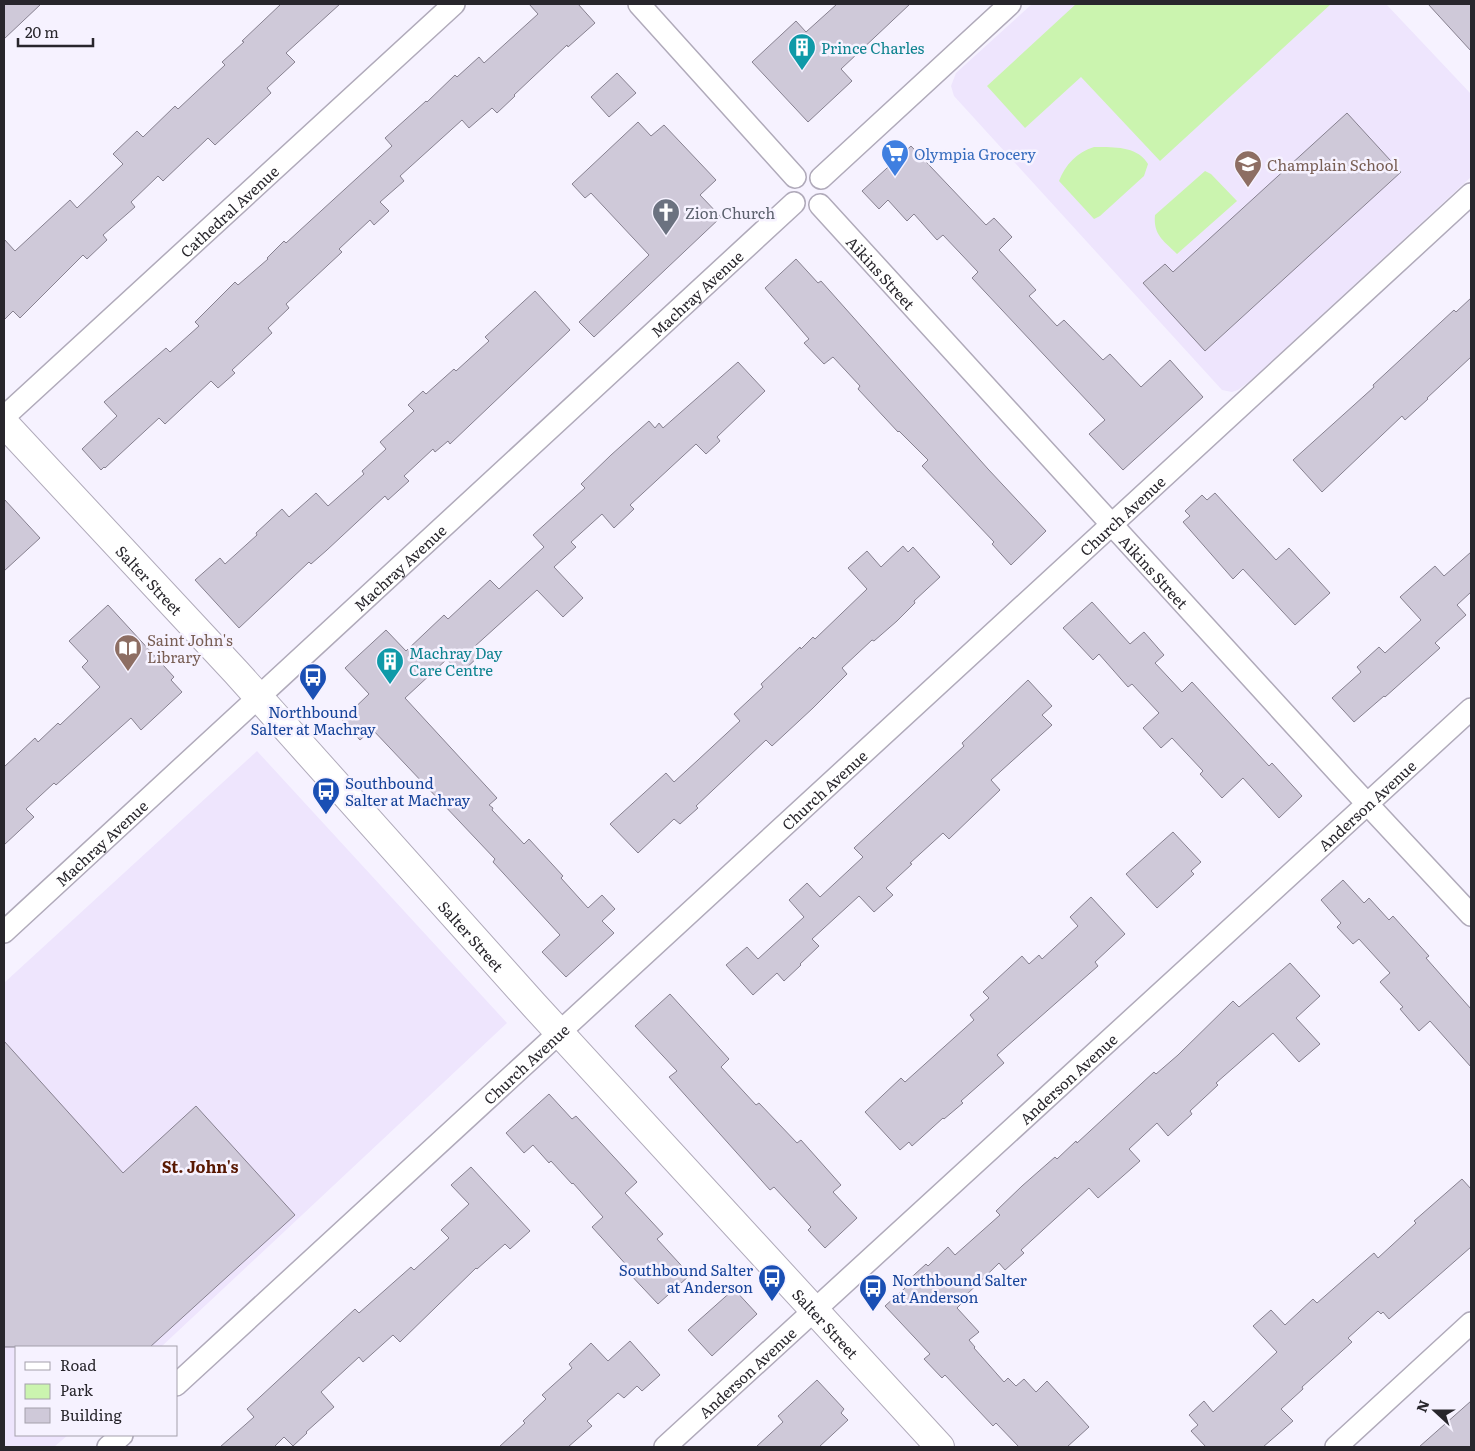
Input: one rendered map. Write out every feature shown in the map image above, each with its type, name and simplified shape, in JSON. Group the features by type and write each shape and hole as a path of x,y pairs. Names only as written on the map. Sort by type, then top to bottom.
{"main road":[{"name":"Salter Street","path":"4,423 258,697 560,1032 940,1447"}],"street":[{"name":"Cathedral Avenue","path":"4,417 454,4"},
{"path":"639,4 795,177"},
{"path":"822,178 1010,4"},
{"path":"806,172 822,178 826,190 825,198 820,205 813,209 805,210 794,204 789,192 790,184 795,177 806,172"},
{"name":"Church Avenue","path":"178,1383 1471,194"},
{"name":"Machray Avenue","path":"4,932 794,204"},
{"name":"Aikins Street","path":"820,205 1367,804 1471,915"},
{"name":"Anderson Avenue","path":"665,1447 1471,710"},
{"path":"1336,1447 1471,1324"},
{"path":"108,1447 121,1436"}],"shaded area":[{"name":"Champlain School","path":"1032,4 1386,4 1471,94 1471,177 1250,381 1232,392 1222,390 954,96 951,86 956,73"},
{"path":"257,751 507,1023 162,1346 15,1346 15,1436 67,1436 54,1447 4,1447 4,983"}],"green space":[{"path":"1076,4 1331,4 1160,161 1081,77 1025,128 987,86"},
{"path":"1094,147 1132,151 1144,158 1148,164 1144,176 1100,216 1094,219 1059,181 1072,160 1082,152"},
{"path":"1205,171 1211,174 1237,201 1177,254 1160,237 1156,228 1155,215"}],"building":[{"path":"4,4 41,4 4,39"},
{"path":"281,4 340,4 286,53 295,62 267,88 271,93 215,145 208,138 163,181 158,176 131,202 135,207 103,235 107,240 87,259 83,255 20,318 13,311 4,320 4,239 15,251 70,200 77,208 123,164 113,154 137,131 143,137 175,106 178,109 225,65 222,62"},
{"path":"529,4 578,4 595,23 568,47 567,45 497,113 492,108 469,128 462,120 400,176 404,181 380,202 389,211 374,225 370,220 339,249 342,252 286,304 289,308 268,328 272,333 232,370 235,373 218,388 211,381 165,424 159,418 101,470 82,449 117,416 104,402 166,348 170,352 199,326 195,322 235,282 238,285 268,259 284,241 286,243 392,146 385,138 455,75 457,77 479,57 484,63 538,14"},
{"path":"837,4 910,4 841,69 852,81 808,122 752,62 796,21 806,32"},
{"path":"1428,4 1471,4 1471,51"},
{"path":"617,73 636,93 609,117 591,97"},
{"path":"1347,113 1401,172 1205,351 1143,283 1165,264 1173,272"},
{"name":"Zion Church","path":"638,122 651,136 664,125 716,180 700,195 721,217 594,337 579,322 649,255 591,193 585,198 572,184"},
{"path":"911,146 986,225 994,218 1012,237 999,250 1036,290 1029,296 1057,326 1064,320 1103,360 1110,354 1141,387 1170,360 1203,397 1123,470 1089,434 1105,420 972,278 978,272 943,235 937,240 914,214 907,221 888,200 879,209 862,191"},
{"path":"796,259 818,283 821,281 988,469 1046,531 1011,565 992,544 994,542 922,466 928,460 898,432 858,389 860,386 833,357 824,364 804,343 809,339 765,288"},
{"path":"535,291 570,330 450,444 448,441 435,452 433,449 404,476 409,481 388,500 385,496 311,564 309,562 239,628 195,580 220,558 225,564 282,509 289,517 316,493 328,506 364,474 362,471 386,449 380,442 414,411 408,405 423,391 426,394 454,369 456,371 489,341 485,337"},
{"path":"1471,298 1471,357 1405,420 1402,416 1322,492 1293,460 1374,387 1373,385 1454,310 1456,312"},
{"path":"738,362 765,391 717,437 720,441 706,454 696,444 630,505 634,509 614,528 602,514 571,542 576,547 554,567 583,598 563,617 537,590 474,647 481,654 460,674 447,659 405,698 497,798 489,805 524,844 529,839 563,876 561,878 588,908 602,895 615,909 602,921 614,933 566,977 542,952 560,935 493,862 495,859 372,729 360,740 342,720 369,694 345,668 386,630 406,651 444,615 448,619 490,580 499,589 544,547 533,535 585,488 581,484 611,455 649,421 655,428 659,423 663,428"},
{"path":"1215,493 1276,560 1289,548 1330,593 1295,625 1243,569 1233,579 1183,522 1190,516 1185,511 1202,495 1207,500"},
{"path":"4,499 40,538 4,571"},
{"path":"903,546 908,552 913,547 940,577 914,601 915,603 897,621 874,641 872,640 842,668 847,674 772,746 766,740 696,806 698,808 680,824 674,819 638,853 610,824 666,773 674,782 740,721 734,714 763,687 761,684 800,647 801,649 813,637 815,639 867,589 848,568 867,551 881,567"},
{"path":"1471,552 1471,592 1457,605 1466,615 1435,643 1440,648 1354,722 1332,698 1361,672 1357,667 1379,647 1385,653 1421,620 1400,597 1435,566 1444,576"},
{"path":"1092,602 1130,644 1144,632 1164,655 1155,663 1182,692 1192,682 1269,766 1272,763 1302,796 1279,818 1243,778 1222,798 1200,774 1203,771 1172,738 1161,748 1143,728 1159,713 1132,684 1128,687 1099,654 1093,660 1063,628"},
{"path":"108,605 174,677 171,680 182,692 141,730 131,718 56,785 54,783 26,809 34,817 4,845 4,767 35,738 38,742 58,723 60,725 100,687 82,667 88,661 69,641"},
{"path":"1028,680 1052,706 1042,715 1052,725 991,780 1000,790 949,839 943,833 910,863 912,864 886,888 893,895 874,912 859,896 812,939 819,946 784,981 777,973 753,995 726,965 747,947 758,959 804,917 789,900 807,883 820,897 863,857 854,848 964,746 962,743"},
{"path":"1173,832 1201,862 1191,871 1194,874 1157,908 1126,874"},
{"path":"1343,880 1364,903 1369,898 1389,920 1393,916 1429,956 1426,958 1471,1009 1471,1067 1430,1021 1419,1031 1400,1009 1403,1007 1380,982 1390,973 1359,939 1353,944 1337,927 1341,923 1321,900"},
{"path":"1091,897 1125,934 1095,962 1098,966 997,1055 1004,1063 961,1101 963,1103 912,1146 909,1142 900,1150 865,1112 901,1078 905,1082 974,1020 970,1015 989,998 983,992 1022,956 1029,964 1039,955 1042,959 1078,926 1070,917"},
{"path":"1290,963 1320,996 1296,1018 1320,1044 1299,1062 1273,1033 1216,1083 1218,1085 1190,1111 1192,1114 1168,1136 1157,1123 1129,1149 1140,1161 1098,1198 1089,1188 1021,1250 1024,1253 1005,1270 999,1263 960,1301 962,1303 957,1308 979,1332 969,1340 1004,1382 1008,1378 1016,1386 1024,1379 1036,1392 1047,1381 1089,1427 1067,1447 1019,1447 996,1423 993,1426 945,1375 942,1378 924,1359 930,1354 885,1306 905,1288 903,1285 926,1264 928,1266 948,1247 955,1255 1000,1215 996,1211 1022,1186 1055,1157 1057,1159 1076,1141 1077,1143 1154,1072 1156,1074 1178,1055 1233,1001 1239,1007"},
{"path":"670,994 729,1059 721,1067 756,1105 759,1103 797,1143 801,1140 841,1185 833,1192 857,1218 825,1248 808,1230 811,1227 774,1187 770,1190 669,1077 677,1071 635,1026"},
{"path":"4,1041 123,1173 196,1106 295,1215 151,1346 4,1347"},
{"path":"549,1094 572,1119 576,1116 637,1182 625,1193 663,1234 657,1239 690,1275 658,1304 627,1271 630,1269 592,1227 603,1217 573,1183 551,1161 549,1163 533,1145 524,1153 506,1133"},
{"path":"471,1167 530,1231 510,1249 505,1244 476,1268 400,1342 393,1335 363,1362 359,1357 321,1392 334,1407 293,1446 284,1437 274,1447 220,1447 254,1417 247,1409 355,1309 359,1313 411,1267 414,1270 449,1238 441,1230 469,1204 451,1185"},
{"path":"1462,1179 1471,1189 1471,1247 1389,1319 1383,1312 1381,1314 1378,1311 1348,1338 1352,1342 1302,1387 1303,1389 1281,1409 1293,1421 1263,1447 1206,1447 1191,1431 1198,1425 1189,1415 1204,1401 1213,1412 1277,1352 1253,1326 1271,1310 1285,1325 1313,1299 1317,1303 1374,1253 1378,1258 1416,1223 1414,1221"},
{"path":"734,1289 757,1314 712,1356 688,1330"},
{"path":"630,1341 660,1375 642,1391 637,1386 624,1398 618,1393 587,1421 592,1426 568,1447 499,1447 525,1423 523,1421 546,1399 542,1395 572,1368 569,1364 591,1343 608,1361"},
{"path":"817,1380 844,1409 841,1413 848,1420 819,1447 756,1447 783,1422 778,1416"},
{"path":"1471,1401 1471,1447 1419,1447"}],"place":[{"name":"Prince Charles","path":"802,71"},
{"name":"Olympia Grocery","path":"895,177"},
{"name":"Champlain School","path":"1248,188"},
{"name":"Zion Church","path":"666,236"},
{"name":"Saint John's Library","path":"128,672"},
{"name":"Machray Day Care Centre","path":"390,685"},
{"name":"Northbound Salter at Machray","path":"313,701"},
{"name":"Southbound Salter at Machray","path":"326,815"},
{"name":"Southbound Salter at Anderson","path":"772,1302"},
{"name":"Northbound Salter at Anderson","path":"873,1312"}],"district":[{"name":"St. John's","path":"200,1166"}]}
